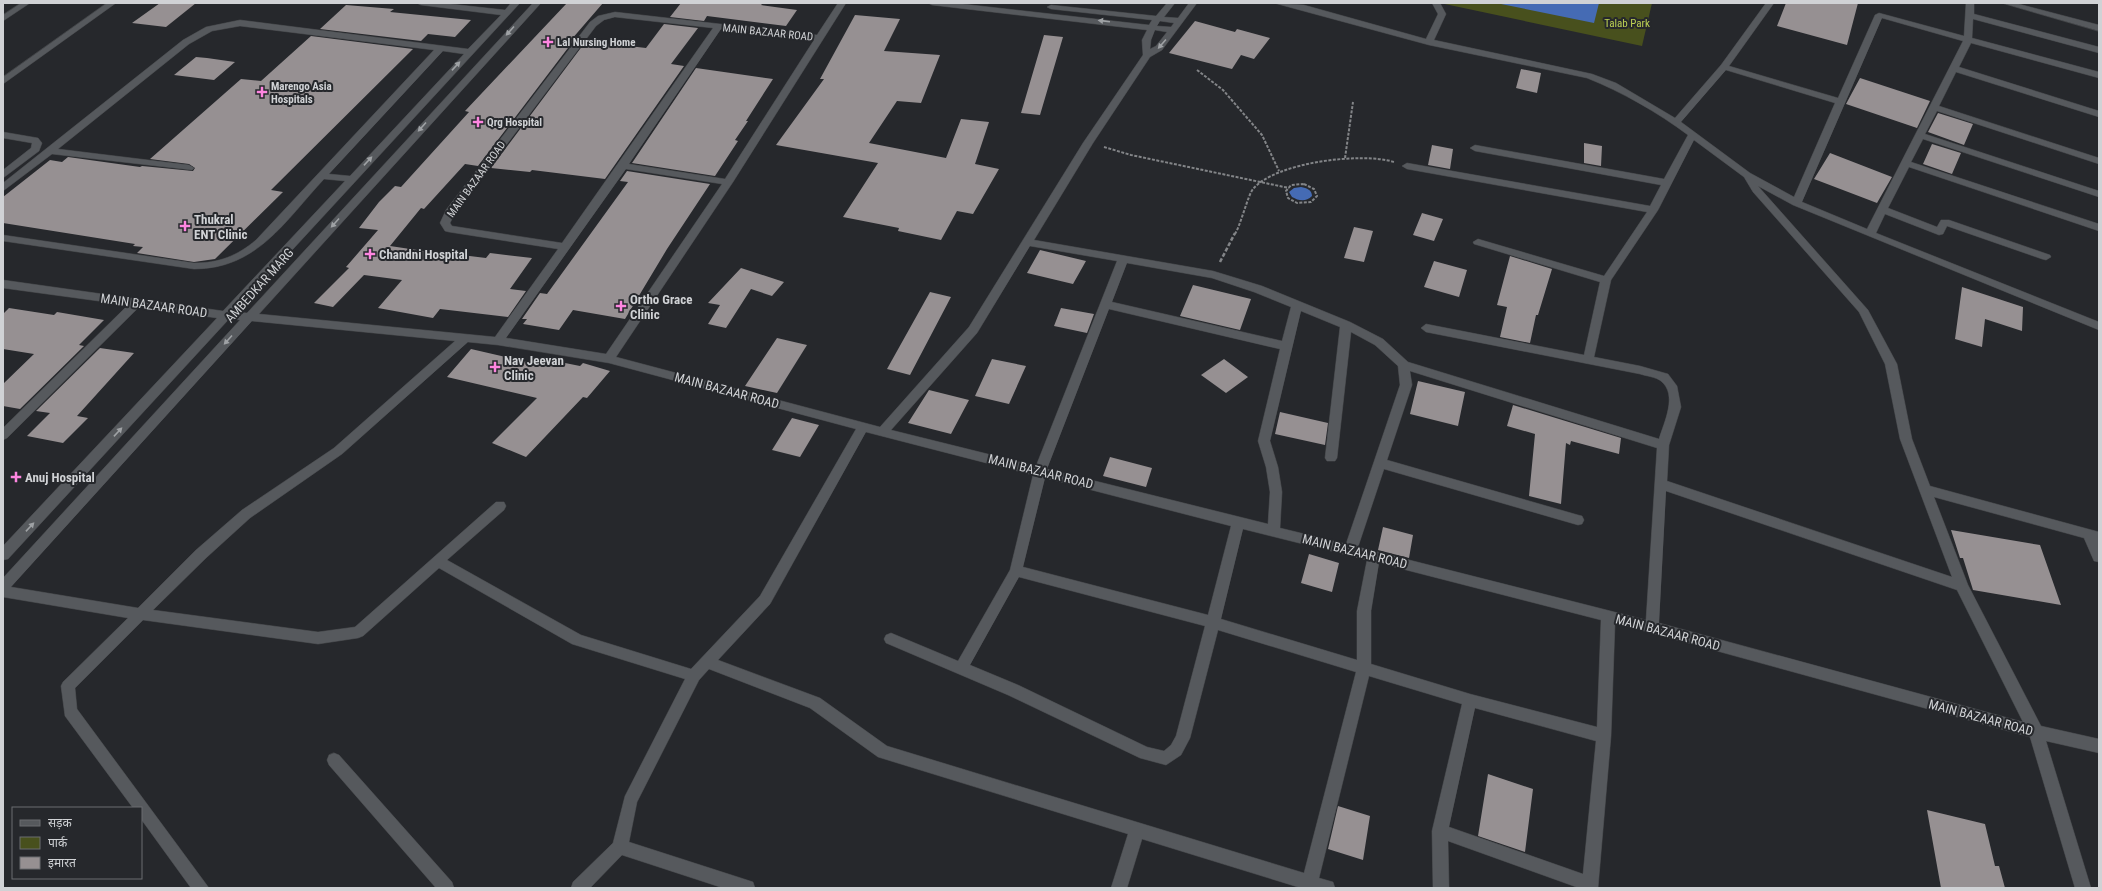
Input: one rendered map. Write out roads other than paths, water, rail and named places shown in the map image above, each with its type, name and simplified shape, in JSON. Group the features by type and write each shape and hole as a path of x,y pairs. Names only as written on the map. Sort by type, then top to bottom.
{"street":[{"path":"3,19 26,3"},
{"path":"3,81 112,3"},
{"path":"422,3 507,13"},
{"name":"AMBEDKAR MARG","path":"3,555 516,3"},
{"name":"AMBEDKAR MARG","path":"3,587 533,7 540,3"},
{"name":"MAIN BAZAAR ROAD","path":"609,358 728,182 842,3"},
{"path":"932,3 1000,6 1173,30"},
{"path":"1012,3 1025,4"},
{"path":"1147,55 1144,46 1151,27 1171,3"},
{"path":"883,431 973,330 1088,143 1147,55 1159,48 1181,21 1193,3"},
{"path":"1278,3 1300,5 1429,42 1588,76 1613,85 1676,122 1747,175 1796,203 2099,326"},
{"path":"1429,42 1442,14 1436,3"},
{"path":"1676,122 1724,67 1770,3"},
{"path":"1870,234 1968,40 1970,3"},
{"path":"2006,3 2099,28"},
{"path":"1045,6 1181,21"},
{"name":"MAIN BAZAAR ROAD","path":"565,247 449,229 445,223 450,212 593,24 601,18 614,14 819,38"},
{"path":"1796,203 1879,15 2099,74"},
{"path":"1969,15 2099,50"},
{"path":"3,188 186,42 210,29 240,24 470,52"},
{"name":"MAIN BAZAAR ROAD","path":"498,341 623,166 718,27"},
{"path":"3,238 194,266 219,265 233,261 247,254 260,242 441,48"},
{"path":"1724,67 1840,102"},
{"path":"1954,68 2099,114"},
{"path":"1934,107 2099,161"},
{"path":"1588,360 1606,280 1653,210 1693,134"},
{"path":"3,135 35,140 37,143 36,149 3,175"},
{"path":"1920,135 2099,194"},
{"path":"1475,148 1667,183"},
{"path":"51,151 189,168"},
{"path":"1906,163 2099,228"},
{"path":"623,166 728,182"},
{"path":"1407,166 1653,210"},
{"path":"1747,175 1756,190 1863,310 1891,364 1906,439 1962,586 2036,732 2083,888"},
{"path":"321,176 351,179"},
{"path":"1883,210 1939,232 1945,222 2046,257"},
{"path":"1027,242 1213,275 1258,289 1346,325 1379,342 1404,365 1663,445"},
{"path":"1478,242 1606,280"},
{"path":"961,668 1016,571 1040,471 1123,259"},
{"name":"MAIN BAZAAR ROAD","path":"3,284 248,318 498,341 609,358 862,427 1239,521 1652,627 2036,732 2099,746"},
{"path":"3,435 136,303"},
{"path":"1105,304 1286,346"},
{"path":"1274,530 1276,492 1272,467 1264,441 1297,306"},
{"path":"1331,458 1346,325"},
{"path":"1426,328 1640,370 1664,377 1673,389 1674,407 1663,445 1652,627"},
{"path":"141,807 70,711 68,686 200,554 246,514 338,451 465,338"},
{"path":"1351,550 1406,385 1404,365"},
{"path":"3,419 17,421"},
{"path":"579,888 620,847 630,801 694,676 765,600 862,427"},
{"path":"1380,463 1578,520"},
{"path":"1660,484 1962,586"},
{"path":"1926,490 2094,536 2099,557"},
{"path":"3,591 141,614 318,638 358,632 500,506"},
{"path":"891,639 1013,690 1145,753 1166,758 1176,750 1183,738 1239,521"},
{"path":"1310,882 1364,668 1364,611 1374,556"},
{"path":"437,561 577,640 694,676"},
{"path":"1016,571 1212,622 1470,700 1604,736"},
{"path":"1440,831 1590,886 1604,736 1608,616"},
{"path":"706,662 814,703 884,752 1327,888"},
{"path":"1441,888 1440,831 1470,700"},
{"path":"334,760 446,888"},
{"path":"142,808 201,888"},
{"path":"1119,888 1137,829"},
{"path":"620,847 747,888"}],"water":[{"path":"1496,3 1599,3 1594,23"},
{"path":"1301,187 1309,190 1312,196 1302,200 1292,197 1289,192 1294,188"}],"place":[{"name":"Lal Nursing Home","path":"548,42"},
{"name":"Marengo Asia Hospitals","path":"262,92"},
{"name":"Qrg Hospital","path":"478,122"},
{"name":"Thukral ENT Clinic","path":"185,226"},
{"name":"Chandni Hospital","path":"370,254"},
{"name":"Ortho Grace Clinic","path":"621,306"},
{"name":"Nav Jeevan Clinic","path":"495,367"},
{"name":"Anuj Hospital","path":"16,477"}],"park label":[{"name":"Talab Park","path":"1627,23"}]}
